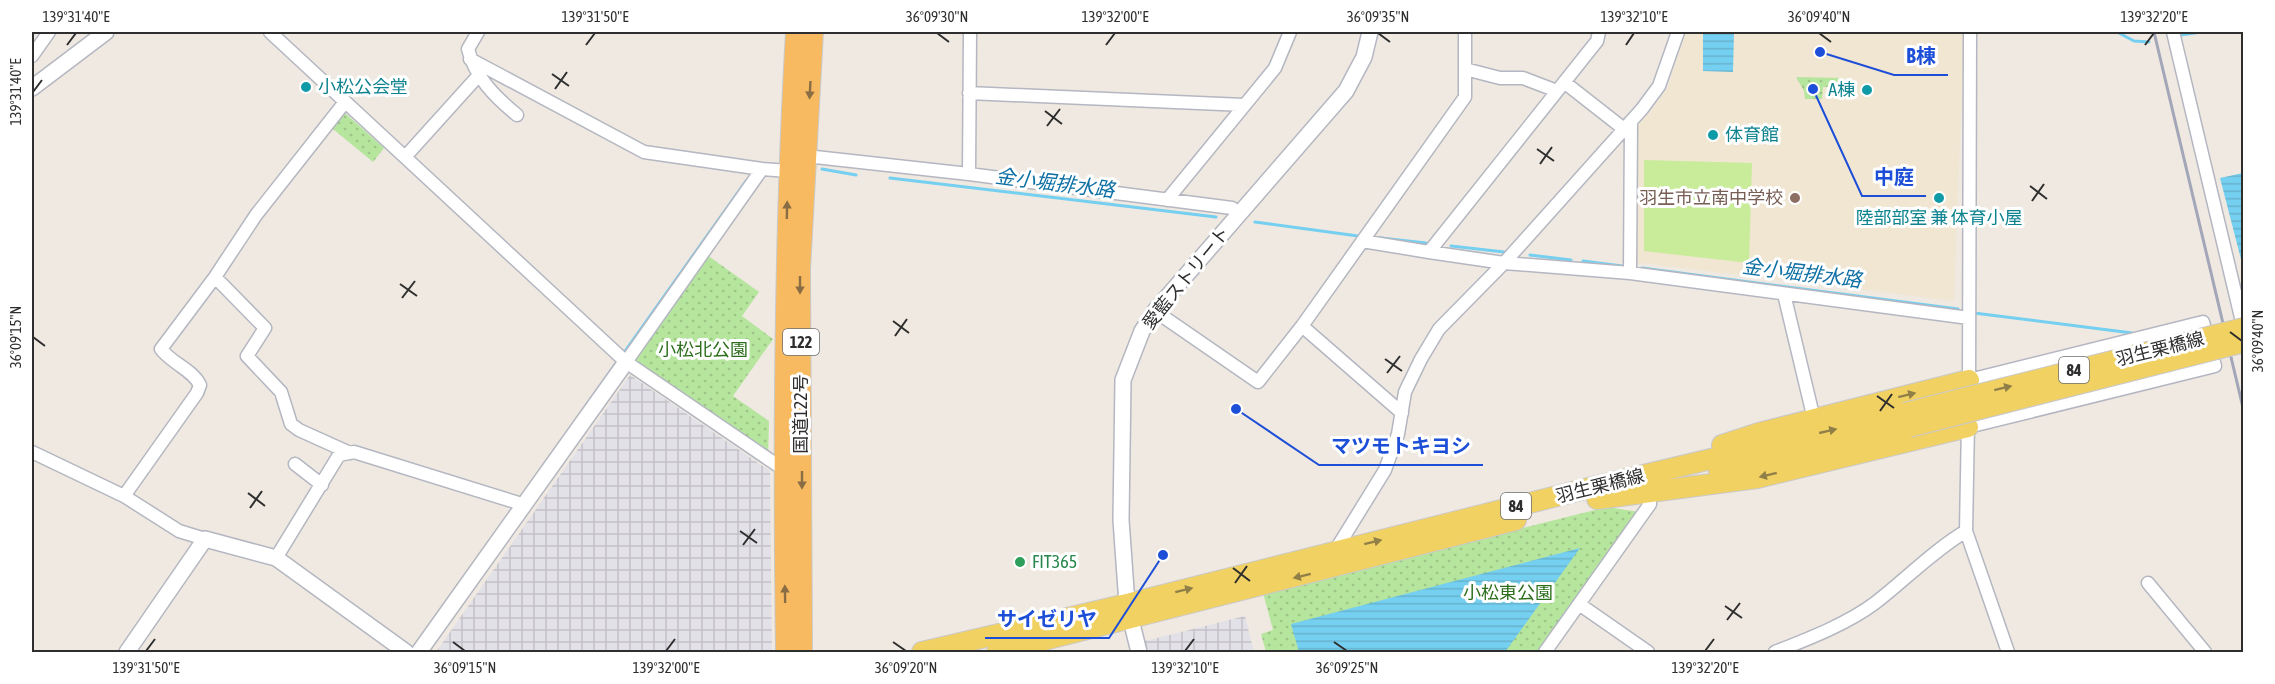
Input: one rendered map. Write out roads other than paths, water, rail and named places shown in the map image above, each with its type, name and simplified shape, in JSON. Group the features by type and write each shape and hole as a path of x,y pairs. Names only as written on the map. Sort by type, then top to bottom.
{"highway":[{"name":"国道122号","path":"786,652 783,470 788,171 796,32"},
{"name":"国道122号","path":"802,652 800,269 813,32"}],"main road":[{"name":"羽生栗橋線","path":"1907,420 2242,321"},
{"name":"羽生栗橋線","path":"997,652 1335,551 1593,494 2244,342"},
{"path":"1593,494 1759,433 1969,380"},
{"path":"1593,494 1650,492 1757,478 1968,427"},
{"name":"羽生栗橋線","path":"922,652 1129,612 1593,494"}],"street":[{"path":"32,56 49,32"},
{"path":"32,88 106,32"},
{"path":"270,32 626,362 783,470"},
{"path":"478,32 468,49 470,59 495,96 517,115"},
{"path":"969,174 970,32"},
{"path":"1167,200 1275,68 1290,32"},
{"name":"愛藍ストリート","path":"1139,652 1129,612 1120,520 1123,380 1142,331 1155,311 1346,91 1364,57 1370,32"},
{"path":"1155,311 1258,382 1302,326 1465,96 1465,32"},
{"path":"1429,252 1597,41 1599,32"},
{"path":"1335,551 1385,470 1398,434 1405,392 1439,329 1504,263 1628,125 1659,86 1678,32"},
{"path":"1970,32 1966,531 2008,652"},
{"path":"2173,32 2242,321"},
{"path":"470,59 644,152 788,171"},
{"path":"1465,69 1500,78 1523,78 1561,86 1628,125"},
{"path":"405,157 479,75"},
{"path":"969,93 1244,105"},
{"path":"124,496 200,386 198,381 160,349 214,277 256,215 345,102"},
{"path":"1628,125 1630,273"},
{"path":"806,156 969,174 1232,208 1240,213"},
{"path":"419,652 762,169"},
{"path":"1362,241 1504,263 1630,273 1969,318"},
{"path":"214,277 265,328 247,356 281,392 291,424 299,430 350,453"},
{"path":"1784,294 1812,411"},
{"path":"1968,427 2215,366 2203,322 1969,380"},
{"path":"1302,326 1402,413"},
{"path":"32,452 124,496 179,531 276,558 406,652"},
{"path":"276,558 339,455 354,452 525,505"},
{"path":"295,464 322,484"},
{"path":"1545,652 1650,504 1650,492"},
{"path":"1775,652 1817,635 1873,605 1943,545 1966,531"},
{"path":"127,652 205,539"},
{"path":"2148,584 2205,652"},
{"path":"1579,604 1648,652"}],"water":[{"path":"1703,32 1734,32 1733,72 1703,71"},
{"path":"2244,173 2243,267 2220,178"},
{"path":"1580,548 1505,652 1299,652 1291,624"}],"waterway":[{"path":"2117,32 2134,41 2149,42"},
{"path":"2181,35 2201,32"},
{"name":"金小堀排水路","path":"822,169 856,175"},
{"name":"金小堀排水路","path":"890,178 1216,217"},
{"path":"623,354 746,181"},
{"name":"金小堀排水路","path":"1255,222 1358,236"},
{"name":"金小堀排水路","path":"1381,238 1426,243"},
{"name":"金小堀排水路","path":"1451,246 1504,252"},
{"name":"金小堀排水路","path":"1530,255 1571,260"},
{"name":"金小堀排水路","path":"1583,261 1622,266"},
{"name":"金小堀排水路","path":"1642,268 1958,309"},
{"name":"金小堀排水路","path":"1974,313 2132,333"},
{"path":"583,410 619,359"}],"railway":[{"path":"2154,32 2244,412"}],"place":[{"name":"B棟","path":"1820,52"},
{"name":"小松公会堂","path":"306,87"},
{"name":"中庭","path":"1813,89"},
{"name":"A棟","path":"1867,90"},
{"name":"体育館","path":"1713,135"},
{"name":"羽生市立南中学校","path":"1795,198"},
{"name":"陸部部室 兼 体育小屋","path":"1939,198"},
{"name":"マツモトキヨシ","path":"1236,409"},
{"name":"サイゼリヤ","path":"1163,555"},
{"name":"FIT365","path":"1020,562"}],"park label":[{"name":"小松北公園","path":"703,350"},
{"name":"小松東公園","path":"1508,593"}]}
